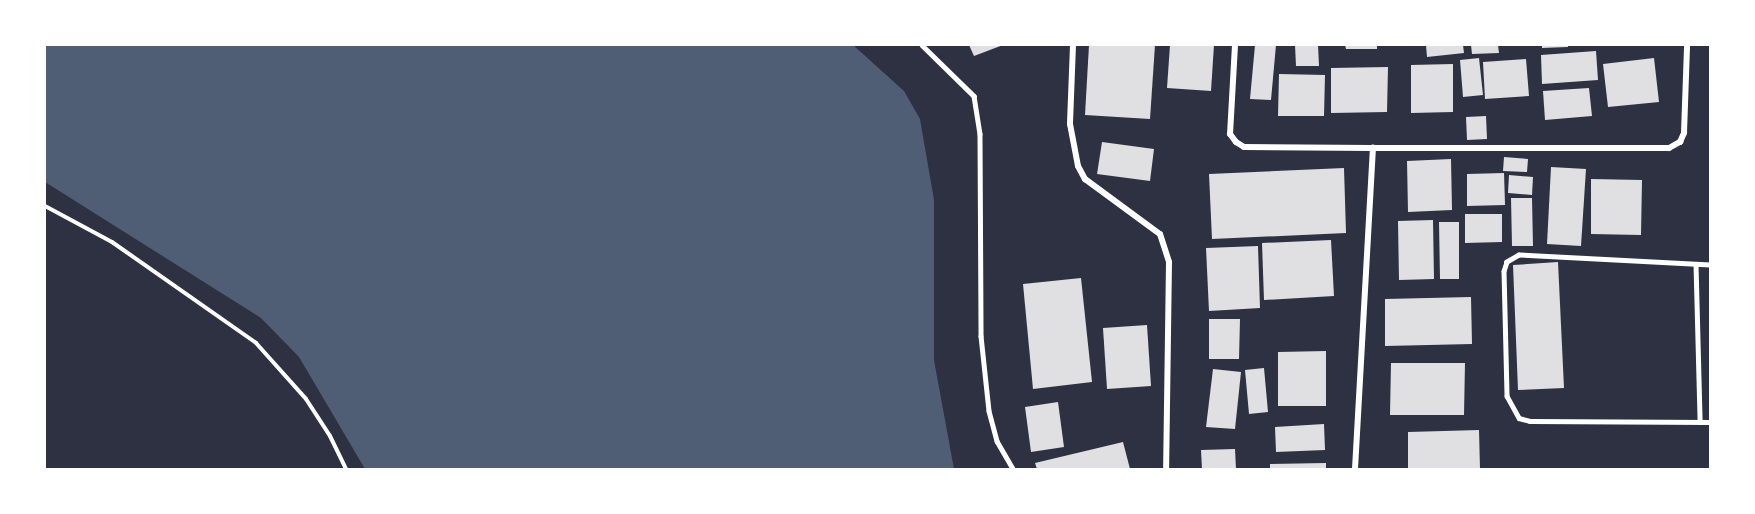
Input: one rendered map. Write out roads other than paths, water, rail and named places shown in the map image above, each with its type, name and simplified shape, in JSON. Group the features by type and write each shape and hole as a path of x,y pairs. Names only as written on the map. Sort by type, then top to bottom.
{"street":[{"path":"1073,45 1070,124 1078,166 1085,179 1160,234 1169,262 1166,469"},
{"path":"1236,45 1230,134 1236,142 1244,147 1373,148 1670,148 1680,142 1684,133 1687,45"},
{"path":"1355,469 1373,148"}],"lane":[{"path":"922,45 974,96 980,134 981,336 989,411 997,441 1013,469"},
{"path":"1710,265 1519,255 1507,262 1504,271 1507,396 1519,418 1530,421 1710,422"},
{"path":"1696,264 1700,422"}],"water":[{"path":"45,45 853,45 904,91 920,119 934,200 934,360 954,469 365,469 299,357 261,318 45,182"}]}
